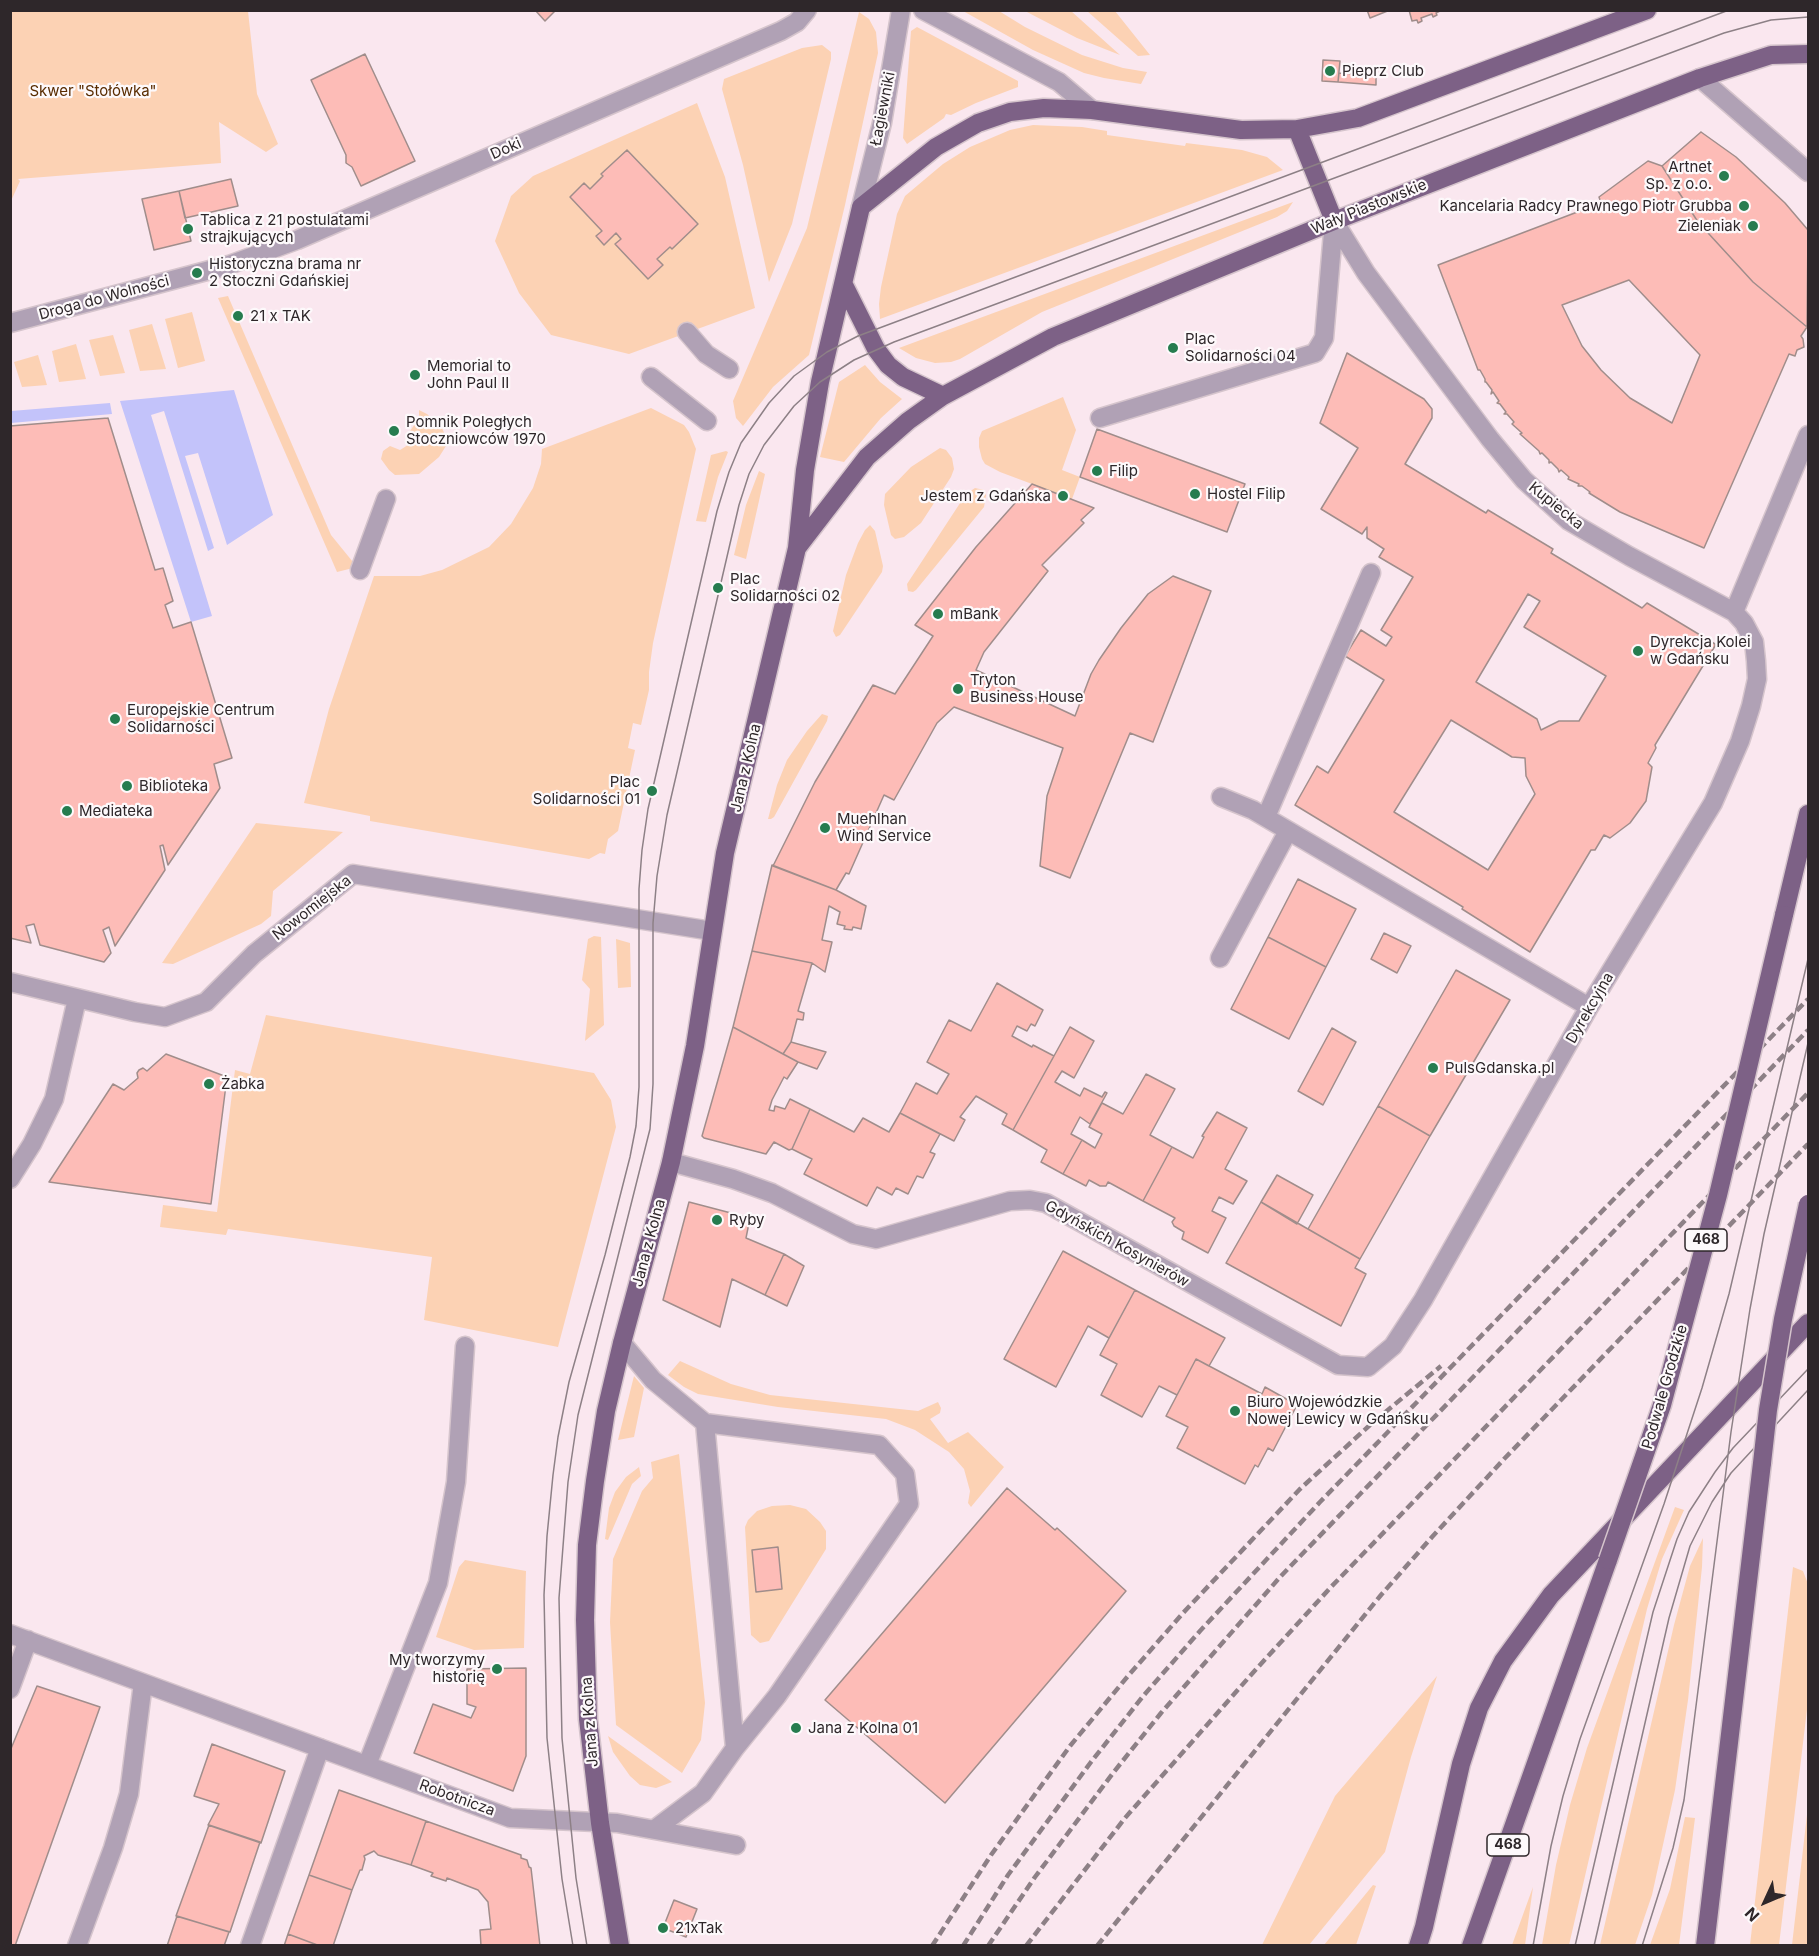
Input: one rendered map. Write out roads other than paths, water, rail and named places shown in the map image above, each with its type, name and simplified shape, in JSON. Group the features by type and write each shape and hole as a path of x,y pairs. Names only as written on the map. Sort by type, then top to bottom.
{"main road":[{"path":"943,396 903,377 888,365 876,349 844,285 861,207 936,147 978,123 1010,112 1044,108 1092,110 1241,130 1297,129 1358,117 1647,10"},
{"name":"Wały Piastowskie","path":"943,396 1053,337 1334,221 1700,78 1771,55 1809,54"},
{"path":"1297,129 1334,221"},
{"name":"Jana z Kolna","path":"620,1946 600,1823 588,1719 585,1620 587,1545 606,1411 671,1162 695,1046 725,854 797,548 805,470 820,382 844,285"},
{"name":"Jana z Kolna","path":"797,548 867,458 908,421 943,396"},
{"name":"Podwale Grodzkie","path":"1472,1946 1662,1405 1718,1196 1809,814"},
{"path":"1705,1946 1768,1410 1783,1319 1809,1204"},
{"path":"1418,1946 1461,1764 1479,1708 1503,1661 1551,1595 1809,1323"}],"street":[{"name":"Doki","path":"197,273 243,260 297,240 781,31 797,22 807,10"},
{"name":"Łagiewniki","path":"861,207 882,123 901,10"},
{"path":"923,10 1059,82 1092,110"},
{"path":"1700,78 1809,172"},
{"path":"1100,418 1315,354 1324,338 1334,221"},
{"name":"Kupiecka","path":"1334,221 1366,273 1490,439 1524,480 1569,521 1734,612"},
{"name":"Droga do Wolności","path":"10,323 197,273"},
{"path":"687,332 706,354 729,369"},
{"path":"651,377 707,421"},
{"path":"1734,612 1809,435"},
{"path":"360,570 386,499"},
{"path":"1266,817 1371,573"},
{"name":"Dyrekcyjna","path":"1347,1367 1368,1367 1393,1346 1423,1300 1589,1007 1713,803 1740,741 1757,679 1754,642 1744,623 1734,612"},
{"path":"1221,797 1266,817 1589,1007"},
{"path":"1220,958 1288,831"},
{"name":"Nowomiejska","path":"10,982 77,999 165,1017 206,1002 254,954 353,874 712,931"},
{"path":"10,1179 32,1144 54,1099 77,999"},
{"name":"Gdyńskich Kosynierów","path":"671,1162 734,1179 772,1193 853,1234 876,1239 1010,1201 1030,1200 1046,1203 1338,1365 1347,1367"},
{"path":"622,1343 653,1380 705,1423 879,1445 905,1474 909,1504 777,1696 735,1748 703,1793 655,1829"},
{"path":"367,1765 438,1583 456,1482 465,1346"},
{"path":"705,1423 735,1748"},
{"name":"Robotnicza","path":"10,1634 510,1818 617,1823 736,1845"},
{"path":"10,1689 28,1640"},
{"path":"77,1946 113,1848 129,1794 143,1683"},
{"path":"250,1946 320,1748"}],"water":[{"path":"234,390 273,515 227,545 198,453 185,456 214,548 208,551 164,411 151,415 212,616 191,622 120,401"},
{"path":"110,403 112,414 11,423 11,411"}],"tram line":[{"path":"573,1946 562,1879 547,1738 544,1595 553,1475 569,1382 605,1255 636,1126 639,1087 639,889 648,809 717,511 741,443 769,403 794,376 827,352 858,336 1729,10"},
{"path":"587,1946 576,1878 562,1738 559,1598 568,1482 578,1415 650,1129 653,1084 653,923 657,876 667,815 739,505 749,474 764,445 794,406 820,382 854,360 894,342 1724,33 1771,20 1808,17"},
{"path":"1533,1946 1551,1846 1580,1739 1664,1504 1702,1388 1729,1294 1808,959"},
{"path":"1642,1946 1673,1848 1684,1800 1731,1432 1750,1309 1764,1234 1808,1043"},
{"path":"1575,1946 1653,1612 1677,1539 1689,1512 1733,1448 1808,1369"},
{"path":"1594,1946 1669,1618 1690,1546 1712,1502 1731,1473 1808,1390"}],"railway":[{"path":"963,1946 1008,1875 1091,1762 1144,1695 1200,1631 1320,1502 1808,999"},
{"path":"988,1946 1035,1877 1113,1773 1161,1713 1281,1576 1808,1030"},
{"path":"1026,1946 1125,1818 1331,1587 1808,1093"},
{"path":"1097,1946 1381,1595 1432,1537 1505,1458 1808,1144"},
{"path":"932,1946 991,1855 1070,1746 1183,1613 1300,1489 1371,1424 1441,1366"}],"place":[{"name":"Pieprz Club","path":"1330,71"},
{"name":"Artnet Sp. z o.o.","path":"1724,176"},
{"name":"Kancelaria Radcy Prawnego Piotr Grubba","path":"1744,206"},
{"name":"Zieleniak","path":"1753,226"},
{"name":"Tablica z 21 postulatami strajkujących","path":"188,229"},
{"name":"Historyczna brama nr 2 Stoczni Gdańskiej","path":"197,273"},
{"name":"21 x TAK","path":"238,316"},
{"name":"Plac Solidarności 04","path":"1173,348"},
{"name":"Memorial to John Paul II","path":"415,375"},
{"name":"Pomnik Poległych Stoczniowców 1970","path":"394,431"},
{"name":"Filip","path":"1097,471"},
{"name":"Hostel Filip","path":"1195,494"},
{"name":"Jestem z Gdańska","path":"1063,496"},
{"name":"Plac Solidarności 02","path":"718,588"},
{"name":"mBank","path":"938,614"},
{"name":"Dyrekcja Kolei w Gdańsku","path":"1638,651"},
{"name":"Tryton Business House","path":"958,689"},
{"name":"Europejskie Centrum Solidarności","path":"115,719"},
{"name":"Biblioteka","path":"127,786"},
{"name":"Plac Solidarności 01","path":"652,791"},
{"name":"Mediateka","path":"67,811"},
{"name":"Muehlhan Wind Service","path":"825,828"},
{"name":"PulsGdanska.pl","path":"1433,1068"},
{"name":"Żabka","path":"209,1084"},
{"name":"Ryby","path":"717,1220"},
{"name":"Biuro Wojewódzkie Nowej Lewicy w Gdańsku","path":"1235,1411"},
{"name":"My tworzymy historię","path":"497,1669"},
{"name":"Jana z Kolna 01","path":"796,1728"},
{"name":"21xTak","path":"663,1928"}],"park label":[{"name":"Skwer \"Stołówka\"","path":"93,91"}]}
